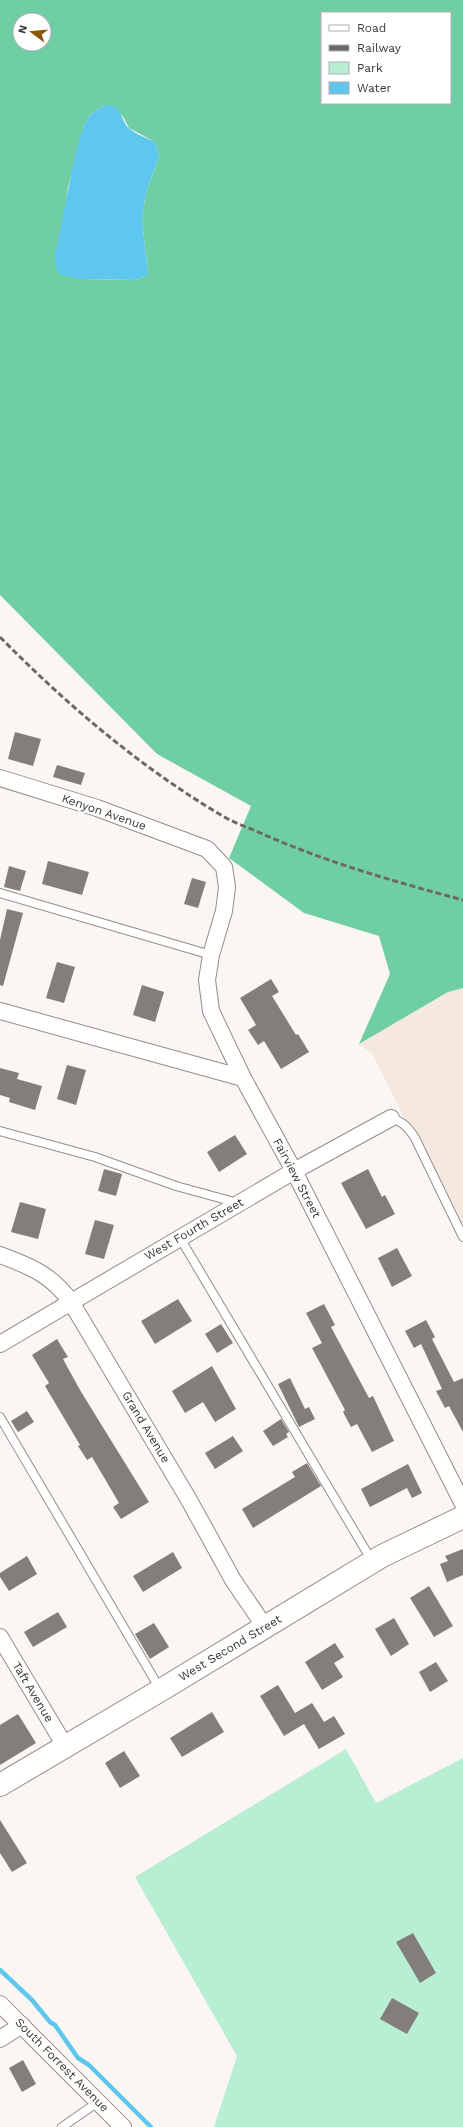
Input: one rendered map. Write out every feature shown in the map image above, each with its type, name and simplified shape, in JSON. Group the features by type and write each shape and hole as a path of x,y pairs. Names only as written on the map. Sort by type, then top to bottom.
{"main road":[{"name":"West Second Street","path":"0,1785 373,1562 463,1517"}],"street":[{"name":"Kenyon Avenue","path":"0,778 96,808 207,849"},
{"name":"Fairview Street","path":"207,849 224,867 228,887 224,911 211,955 207,980 211,1011 243,1078 294,1171 463,1504"},
{"path":"0,1011 243,1078"},
{"name":"West Fourth Street","path":"0,1344 294,1171 391,1118"},
{"name":"Grand Avenue","path":"0,1255 30,1265 51,1280 71,1302 189,1500 233,1580 265,1627"},
{"name":"Taft Avenue","path":"0,1637 65,1746"},
{"name":"South Forrest Avenue","path":"0,2004 123,2127"},
{"path":"0,2039 22,2025"}],"lane":[{"path":"0,893 211,955"},
{"path":"391,1118 400,1121 409,1128 463,1237"},
{"path":"0,1130 95,1157 176,1186 239,1204"},
{"path":"180,1238 373,1562"},
{"path":"0,1417 161,1690"},
{"path":"62,2127 98,2102"}],"shaded area":[{"path":"463,988 463,1237 373,1055 359,1044 448,992"}],"green space":[{"path":"0,0 463,0 463,988 448,992 359,1044 390,974 379,936 304,913 229,858 251,806 157,754 0,595","holes":["105,105 122,115 129,128 155,142 159,157 146,192 142,219 148,275 135,280 81,279 65,214 68,188 84,126 90,115"]},
{"path":"346,1749 376,1803 463,1758 463,2127 214,2127 237,2056 135,1877"}],"water":[{"path":"105,105 119,110 127,126 139,135 155,142 159,157 146,192 142,219 148,275 135,280 81,279 61,275 56,268 55,256 76,151 84,126 90,115"}],"building":[{"path":"15,732 41,739 33,766 8,759"},
{"path":"57,765 85,773 81,785 53,777"},
{"path":"48,861 89,872 82,895 42,884"},
{"path":"9,866 26,871 20,891 4,887"},
{"path":"192,878 206,882 198,908 184,904"},
{"path":"7,909 23,913 3,986 0,985 0,940"},
{"path":"57,962 75,967 64,1003 46,998"},
{"path":"271,979 279,992 272,996 296,1035 298,1034 309,1052 281,1069 264,1041 258,1045 248,1030 256,1025 240,998"},
{"path":"142,985 164,992 155,1022 133,1015"},
{"path":"67,1065 86,1070 76,1105 57,1099"},
{"path":"0,1068 19,1073 17,1079 42,1086 35,1110 9,1102 10,1098 0,1095"},
{"path":"235,1135 247,1154 219,1172 207,1152"},
{"path":"104,1169 122,1174 116,1196 98,1191"},
{"path":"368,1169 382,1197 385,1195 395,1214 366,1229 341,1183"},
{"path":"20,1202 46,1209 38,1239 11,1232"},
{"path":"95,1220 114,1225 104,1259 85,1254"},
{"path":"397,1248 412,1276 392,1287 378,1258"},
{"path":"178,1299 192,1321 155,1344 141,1321"},
{"path":"324,1304 335,1325 331,1327 369,1398 373,1396 394,1441 372,1452 357,1424 351,1427 343,1412 345,1410 312,1348 322,1343 306,1313"},
{"path":"426,1320 435,1337 432,1339 454,1382 463,1378 463,1432 449,1406 445,1408 436,1391 442,1389 421,1344 414,1348 405,1331"},
{"path":"221,1324 233,1343 217,1353 205,1334"},
{"path":"57,1339 68,1357 63,1359 80,1390 149,1502 121,1519 113,1507 119,1503 92,1457 87,1460 78,1446 80,1445 45,1386 49,1383 32,1355"},
{"path":"212,1366 236,1409 215,1422 203,1402 185,1413 172,1391"},
{"path":"290,1378 305,1409 309,1407 315,1419 299,1427 278,1384"},
{"path":"27,1411 34,1422 18,1432 11,1421"},
{"path":"281,1419 289,1432 286,1434 288,1437 273,1446 263,1431"},
{"path":"233,1436 243,1451 215,1469 205,1453"},
{"path":"307,1463 321,1486 253,1528 242,1509 295,1477 292,1472"},
{"path":"408,1464 422,1493 412,1498 407,1488 370,1507 361,1489"},
{"path":"463,1549 463,1575 447,1582 440,1564 448,1561 445,1556"},
{"path":"173,1552 182,1568 143,1592 133,1576"},
{"path":"27,1556 37,1574 9,1591 0,1577 0,1573"},
{"path":"429,1586 453,1626 434,1637 410,1598"},
{"path":"58,1612 67,1627 33,1647 24,1632"},
{"path":"394,1618 409,1644 391,1656 375,1629"},
{"path":"154,1623 169,1647 150,1659 135,1634"},
{"path":"335,1643 344,1657 334,1663 343,1677 322,1690 305,1662"},
{"path":"436,1662 448,1681 430,1692 419,1672"},
{"path":"278,1685 295,1713 312,1703 324,1722 334,1716 345,1734 319,1749 304,1724 284,1736 260,1696"},
{"path":"212,1712 224,1732 182,1757 170,1738"},
{"path":"18,1714 36,1743 0,1765 0,1725"},
{"path":"124,1751 140,1776 120,1788 105,1763"},
{"path":"0,1820 27,1863 12,1872 0,1853"},
{"path":"413,1933 436,1973 420,1983 396,1942"},
{"path":"392,1998 419,2013 407,2034 380,2019"},
{"path":"23,2060 36,2084 22,2092 9,2068"}],"waterway":[{"path":"0,1970 32,2000 50,2022 55,2025 78,2058 89,2065 151,2127"}],"railway":[{"path":"0,637 51,686 105,733 162,776 226,818 289,845 338,863 463,900"}]}
